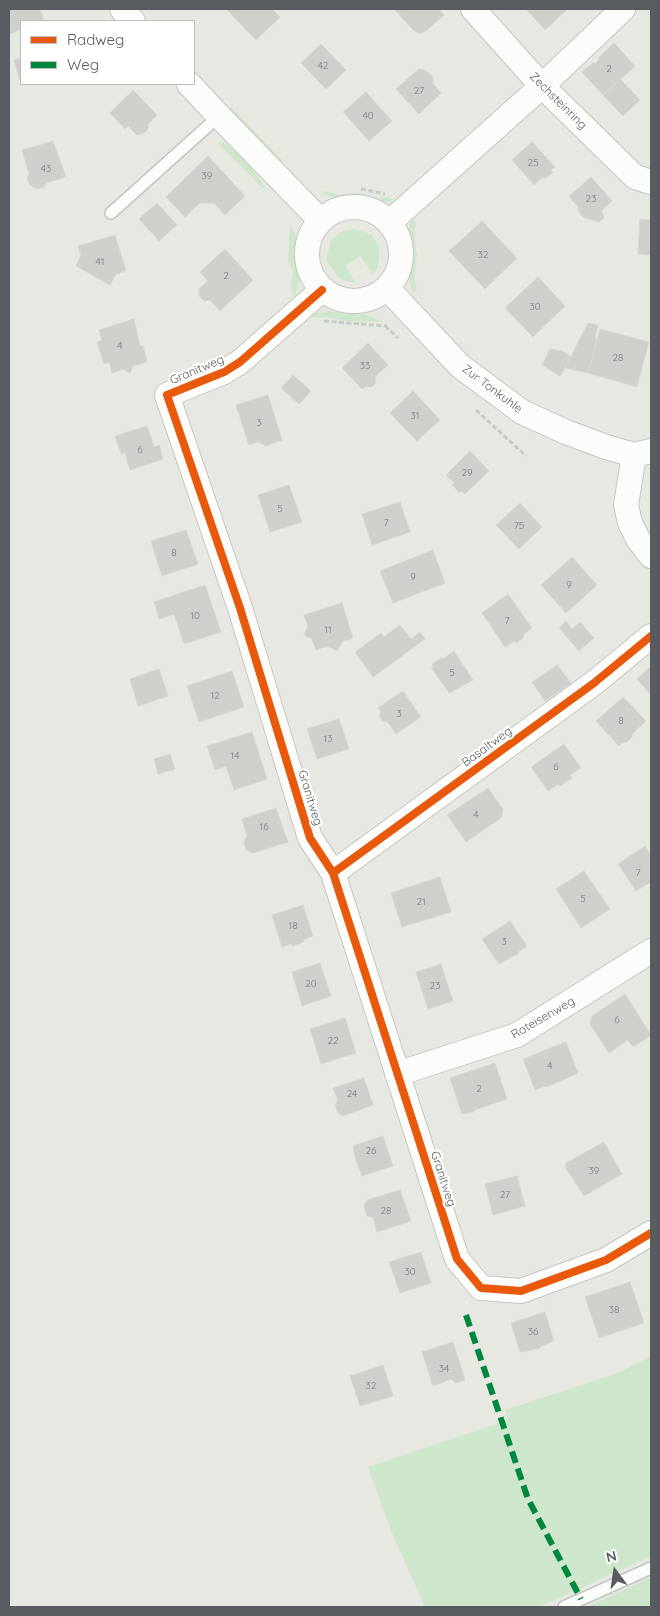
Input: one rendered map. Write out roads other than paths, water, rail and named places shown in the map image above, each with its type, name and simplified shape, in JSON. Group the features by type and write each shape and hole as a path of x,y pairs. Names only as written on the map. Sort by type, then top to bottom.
{"street":[{"path":"122,9 132,20"},
{"name":"Zechsteinring","path":"473,9 542,86 634,177 651,182"},
{"path":"390,222 542,86 623,9"},
{"path":"190,85 320,220"},
{"path":"356,206 374,211 390,222 400,238 402,256 398,274 388,289 367,301 343,301 322,290 310,274 306,255 310,236 320,220 336,210 356,206"},
{"name":"Zur Tonkuhle","path":"388,289 460,366 522,412 566,432 606,447 643,453"},
{"name":"Granitweg","path":"322,290 240,362 224,372 167,395 240,608 310,838 333,873 457,1259 481,1288 521,1291 606,1260 651,1233"},
{"path":"643,453 626,506 630,523 638,539 651,556"},
{"name":"Basaltweg","path":"333,873 594,683 651,636"},
{"name":"Roteisenweg","path":"397,1074 517,1036 651,951"}],"lane":[{"path":"111,213 219,116"},
{"path":"564,1607 651,1568"}]}
